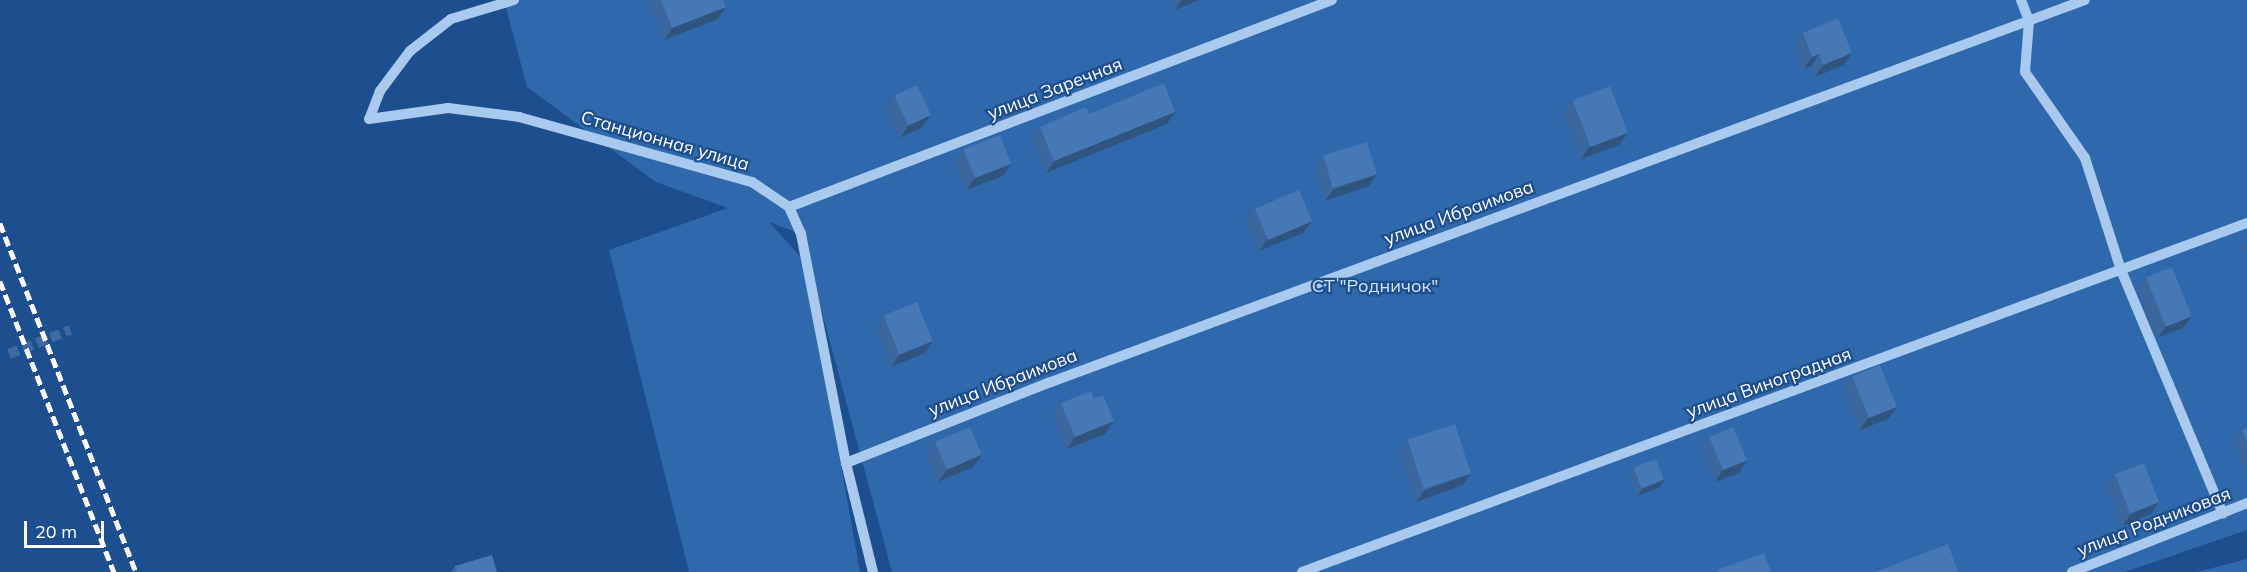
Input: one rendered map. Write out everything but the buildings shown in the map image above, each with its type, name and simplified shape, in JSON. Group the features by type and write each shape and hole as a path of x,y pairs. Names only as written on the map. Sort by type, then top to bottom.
{"street":[{"path":"488,9 497,0"},
{"path":"488,9 514,0"},
{"name":"улица Заречная","path":"789,207 1332,0"},
{"path":"2021,0 2029,21 2025,72 2085,158 2121,270 2223,514"},
{"name":"улица Ибраимова","path":"846,463 1051,381 2085,0"},
{"name":"Станционная улица","path":"488,9 451,19 410,51 380,91 369,118 448,108 519,117 752,182 789,207"},
{"path":"789,207 801,234 846,463 873,572"},
{"name":"улица Виноградная","path":"1302,572 2247,223"},
{"name":"улица Родниковая","path":"2072,572 2247,503"}],"green space":[{"name":"СТ \"Родничок\"","path":"504,0 2247,0 2247,530 2125,572 892,572 801,234 769,222 805,262 860,572 689,572 609,250 728,208 656,182 527,87"},
{"path":"2247,559 2247,572 2197,572"}],"tunnel":[{"path":"9,354 70,330"}],"railway":[{"path":"0,223 136,572"},
{"path":"0,281 114,572"}]}
